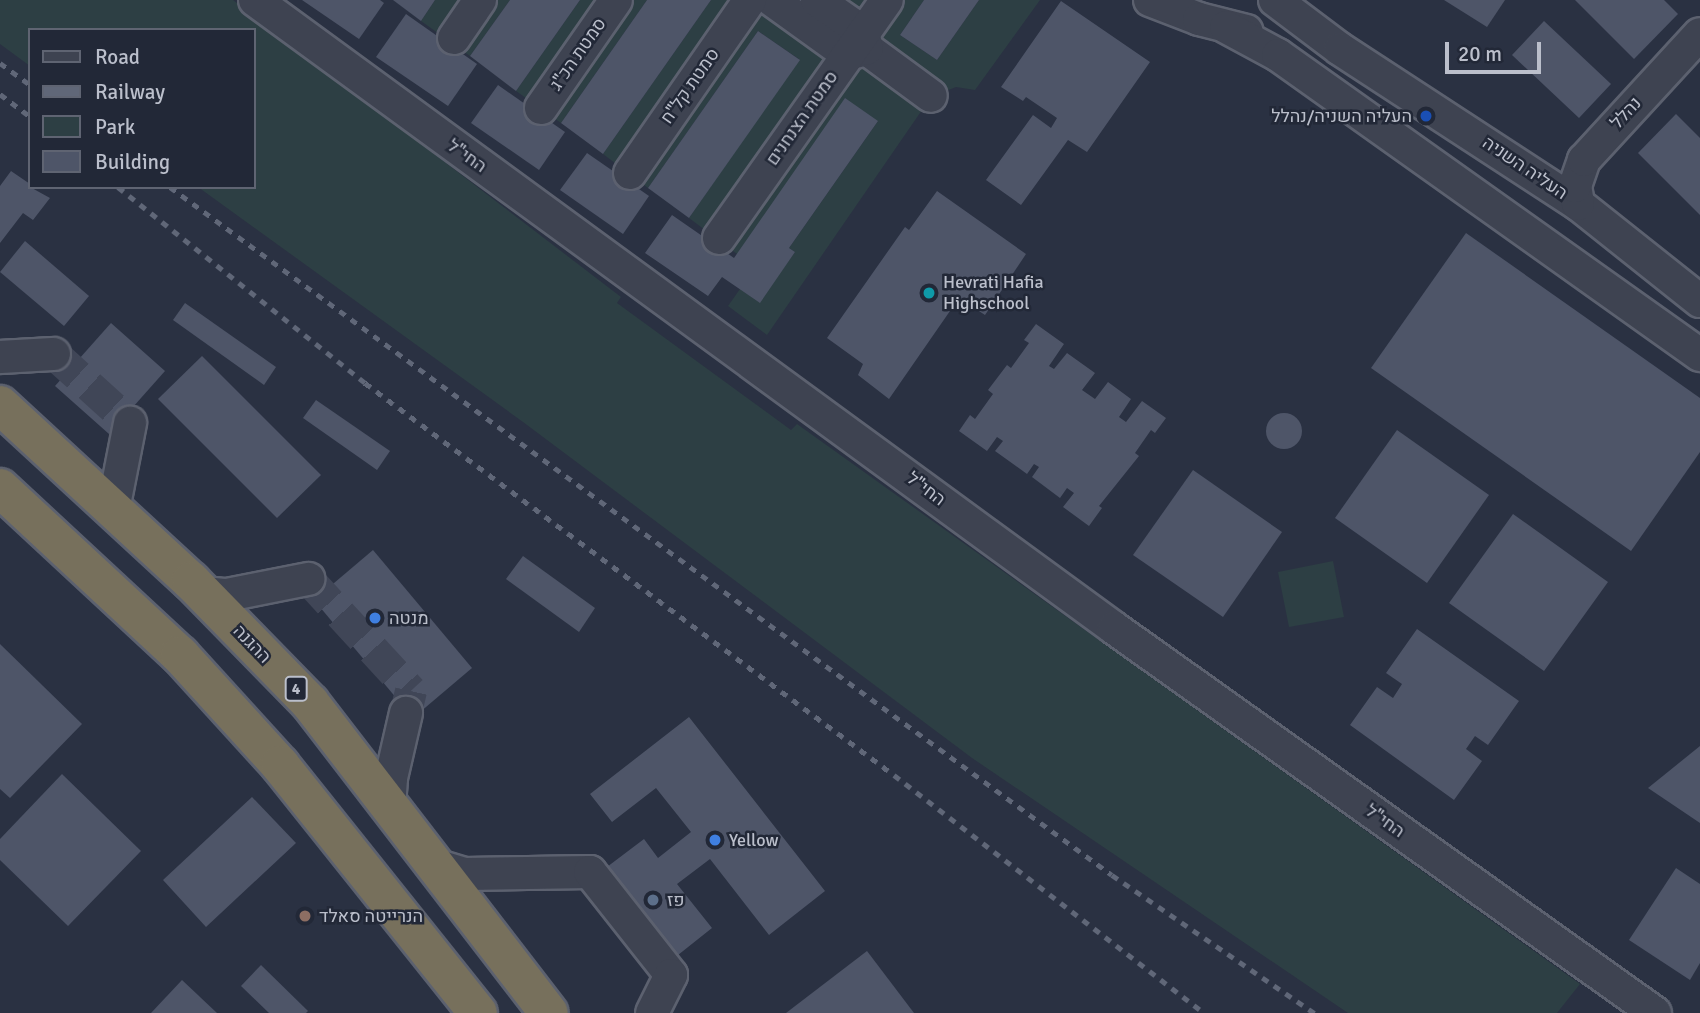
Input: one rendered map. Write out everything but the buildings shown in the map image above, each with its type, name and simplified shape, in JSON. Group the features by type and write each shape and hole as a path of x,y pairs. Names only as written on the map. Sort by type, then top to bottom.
{"highway":[{"name":"ההגנה","path":"0,405 203,593 310,704 549,1013"},
{"path":"0,488 180,655 217,695 280,765 478,1013"}],"street":[{"name":"החי\"ל","path":"254,0 1114,628 1655,1013"},
{"path":"454,38 480,0"},
{"name":"סמטת הכ\"ג","path":"541,108 616,0"},
{"name":"סמטת קל\"ח","path":"630,173 750,0"},
{"path":"772,0 859,45 931,96"},
{"path":"817,0 859,45"},
{"name":"סמטת הצנחנים","path":"719,238 859,45 887,0"},
{"path":"1151,0 1181,0"},
{"name":"העליה השניה","path":"1151,0 1226,27 1340,49"},
{"name":"העליה השניה","path":"1275,0 1340,49 1578,204 1700,301"},
{"path":"1226,27 1278,55 1700,355"},
{"name":"נהלל","path":"1578,204 1575,186 1584,160 1700,34"},
{"path":"0,357 54,354"},
{"path":"113,510 131,423"},
{"path":"203,593 227,594 308,579"},
{"path":"389,807 391,778 405,713"},
{"path":"435,865 465,874 590,872 671,975 652,1013"}],"green space":[{"path":"0,0 233,0 621,297 617,303 791,430 797,424 1580,984 1557,1013 1348,1013 972,758 523,422 201,189 256,189 256,28 28,28 28,65 0,44"},
{"path":"435,0 510,0 470,56 421,21"},
{"path":"580,0 647,0 561,123 516,91"},
{"path":"711,0 924,0 900,35 937,60 979,0 1040,0 975,90 956,87 931,97 767,335 728,306 740,289 759,302 795,252 789,248 878,121 737,254 689,218 799,59 758,31 648,188 603,154"},
{"path":"1333,561 1344,617 1289,627 1278,572"}],"tunnel":[{"path":"54,354 130,423"},
{"path":"308,579 411,691 406,713"}],"railway":[{"path":"0,63 28,84"},
{"path":"0,94 28,115"},
{"path":"121,189 365,383 894,775 1204,1013"},
{"path":"173,189 1112,875 1314,1013"}],"place":[{"name":"העליה השניה/נהלל","path":"1426,116"},
{"name":"Hevrati Hafia Highschool","path":"929,293"},
{"name":"מנטה","path":"375,618"},
{"name":"Yellow","path":"715,840"},
{"name":"פז","path":"653,900"},
{"name":"הנרייטה סאלד","path":"305,916"}]}
